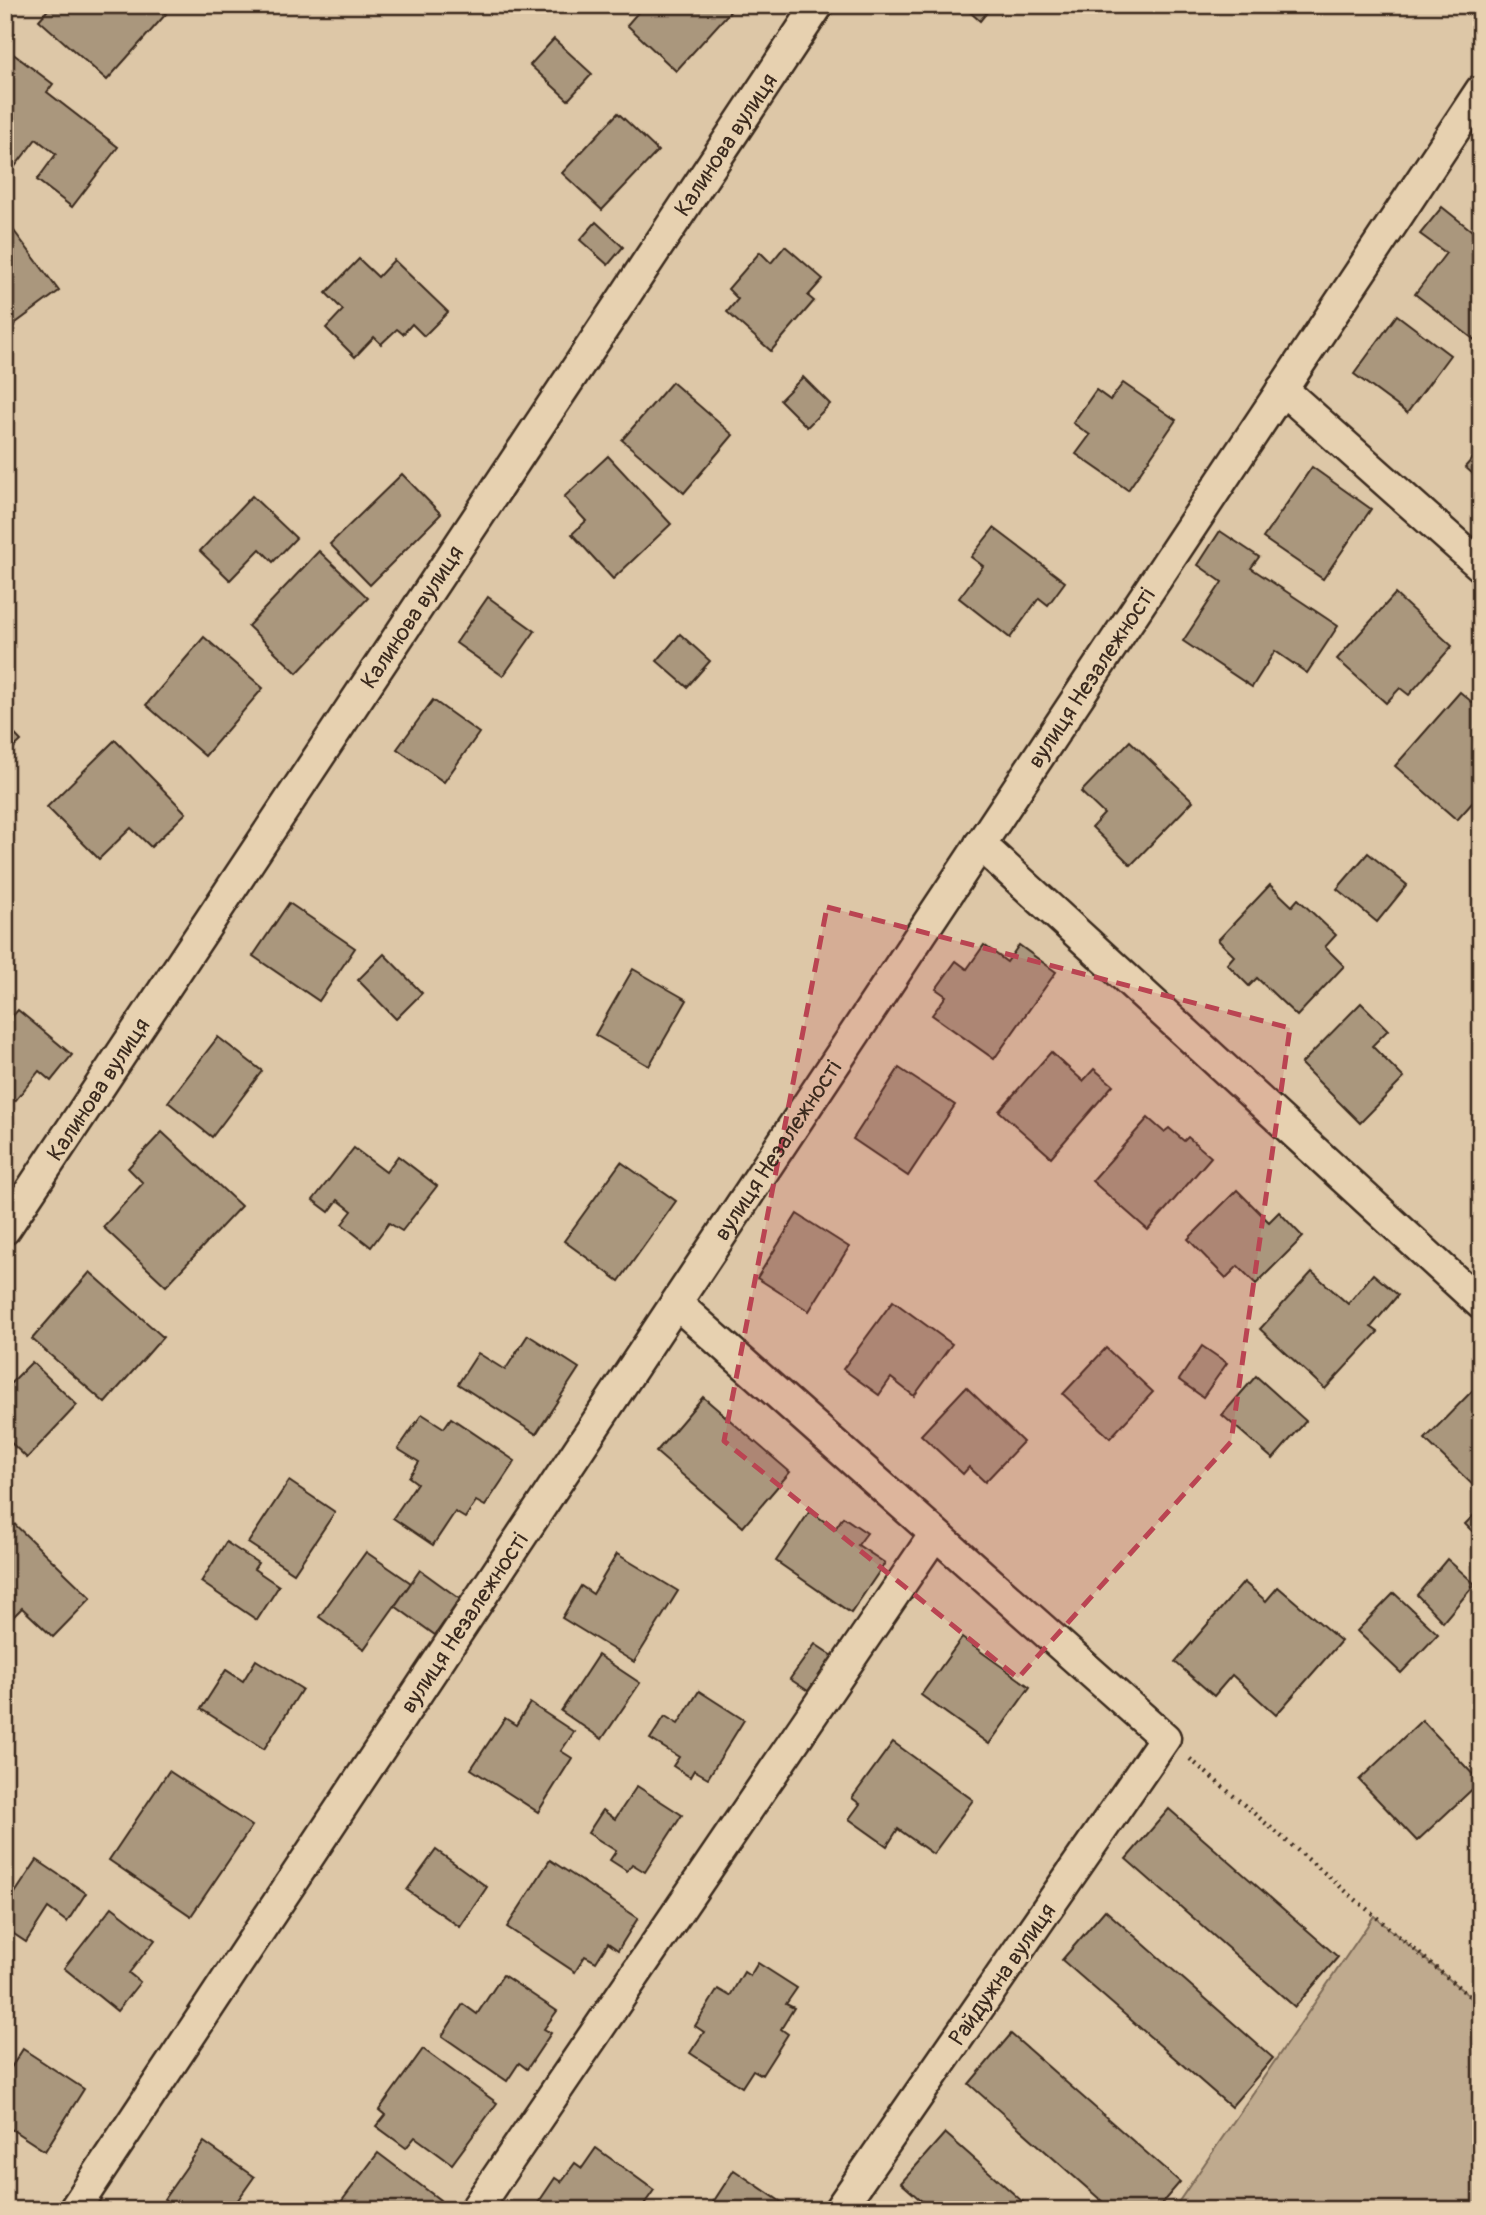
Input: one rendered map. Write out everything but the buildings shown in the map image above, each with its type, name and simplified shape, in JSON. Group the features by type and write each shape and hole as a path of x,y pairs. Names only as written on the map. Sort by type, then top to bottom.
{"street":[{"name":"Калинова вулиця","path":"5,1230 818,5"},
{"name":"вулиця Незалежності","path":"74,2210 1481,90"},
{"path":"1282,389 1481,566"},
{"path":"980,844 1481,1304"},
{"path":"677,1304 1165,1738"},
{"path":"475,2210 934,1534"},
{"name":"Райдужна вулиця","path":"839,2210 1165,1738"}],"path":[{"path":"1165,1738 1481,2006"}],"highlighted area":[{"path":"827,907 1290,1028 1231,1442 1018,1678 724,1441"}],"shaded area":[{"path":"1374,1916 1481,2006 1481,2210 1173,2210"}]}
